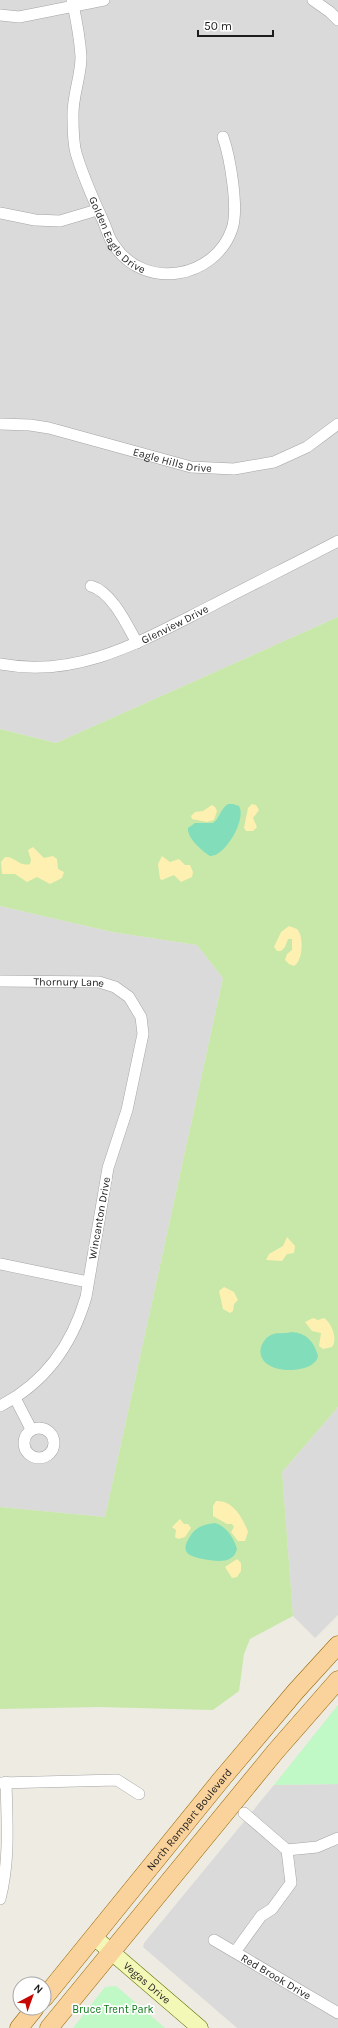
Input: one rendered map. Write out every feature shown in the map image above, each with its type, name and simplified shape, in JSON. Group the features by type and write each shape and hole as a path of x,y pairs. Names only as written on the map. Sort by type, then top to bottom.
{"main road":[{"name":"North Rampart Boulevard","path":"52,1988 220,1781 296,1691 338,1645"},
{"path":"49,2028 314,1707 338,1680"},
{"name":"Vegas Drive","path":"94,1937 200,2028"},
{"path":"18,2028 28,2016"}],"street":[{"path":"0,15 19,17 73,4 104,0"},
{"path":"313,0 330,12 338,20"},
{"name":"Golden Eagle Drive","path":"73,4 81,57 73,115 76,152 113,245 124,257 136,266 149,271 164,274 179,274 194,270 219,254 233,228 235,213 228,153 223,137"},
{"path":"0,213 35,220 60,221 98,210"},
{"name":"Eagle Hills Drive","path":"0,424 30,425 49,428 192,467 234,469 274,462 307,447 338,424"},
{"name":"Glenview Drive","path":"0,664 19,668 59,667 98,659 137,643 338,541"},
{"path":"91,586 98,588 119,610 137,643"},
{"name":"Thornury Lane","path":"0,981 99,982 120,990 133,1001"},
{"name":"Wincanton Drive","path":"0,1406 15,1398 41,1377 65,1348 81,1315 108,1168 128,1110 143,1034 141,1016 133,1001"},
{"path":"0,1264 88,1282"},
{"path":"15,1398 31,1429"},
{"path":"0,1899 5,1880 7,1856 3,1783 117,1780 139,1794"},
{"path":"234,1952 261,1916 272,1909 291,1883 288,1850 244,1813"},
{"path":"288,1850 317,1847 338,1838"},
{"name":"Red Brook Drive","path":"214,1940 338,2013"}],"shaded area":[{"path":"0,0 338,0 338,617 56,743 0,729"},
{"path":"0,906 112,932 197,945 223,978 105,1517 0,1507"},
{"path":"338,1407 338,1615 315,1638 293,1616 282,1472"},
{"path":"338,1784 338,2028 237,2028 143,1947 144,1943 274,1785"}],"green space":[{"path":"338,617 338,1407 282,1472 293,1616 250,1639 244,1654 239,1691 213,1710 99,1707 0,1709 0,1507 105,1517 223,978 197,945 112,932 0,906 0,729 56,743"},
{"path":"228,804 239,806 241,812 237,828 228,844 216,855 210,856 199,848 192,840 188,832 188,828 195,823 213,823 223,808"},
{"path":"292,1332 306,1336 312,1343 318,1356 314,1363 297,1370 286,1370 275,1368 261,1357 261,1347 269,1336 273,1334"},
{"path":"215,1523 223,1527 234,1541 237,1549 232,1558 223,1561 208,1560 197,1558 186,1552 186,1545 195,1530 201,1526"},
{"path":"338,1705 338,1784 274,1785"},
{"name":"Bruce Trent Park","path":"116,1986 165,2028 73,2028 105,1987"}],"sand":[{"path":"252,804 256,805 259,810 253,818 257,827 253,831 246,831 244,828 248,808"},
{"path":"212,805 217,811 214,820 207,822 192,819 191,816 195,812 203,811"},
{"path":"33,847 44,858 53,856 57,859 58,869 64,872 62,878 50,884 37,877 27,882 15,874 2,874 1,862 5,857 12,858 26,865 30,864 31,860 28,850"},
{"path":"162,856 170,862 179,859 185,865 190,865 193,872 192,877 181,882 174,875 162,880 160,879 158,864"},
{"path":"289,926 297,929 302,942 301,954 294,966 285,960 287,954 292,950 292,939 288,939 285,947 281,951 277,951 274,947 281,932"},
{"path":"287,1237 295,1246 294,1253 287,1254 282,1261 266,1260 269,1254 283,1246"},
{"path":"224,1287 234,1292 238,1300 234,1304 233,1311 230,1313 223,1309 219,1291"},
{"path":"313,1318 318,1320 324,1318 327,1320 332,1328 334,1336 334,1344 332,1347 323,1349 319,1346 321,1333 312,1331 305,1322"},
{"path":"216,1501 227,1503 240,1516 248,1532 245,1541 238,1541 231,1532 234,1527 232,1524 227,1524 213,1516 213,1506"},
{"path":"180,1519 184,1524 188,1524 191,1528 185,1537 178,1539 175,1537 176,1530 172,1527"},
{"path":"237,1559 241,1563 241,1571 237,1577 232,1578 225,1567"}]}
